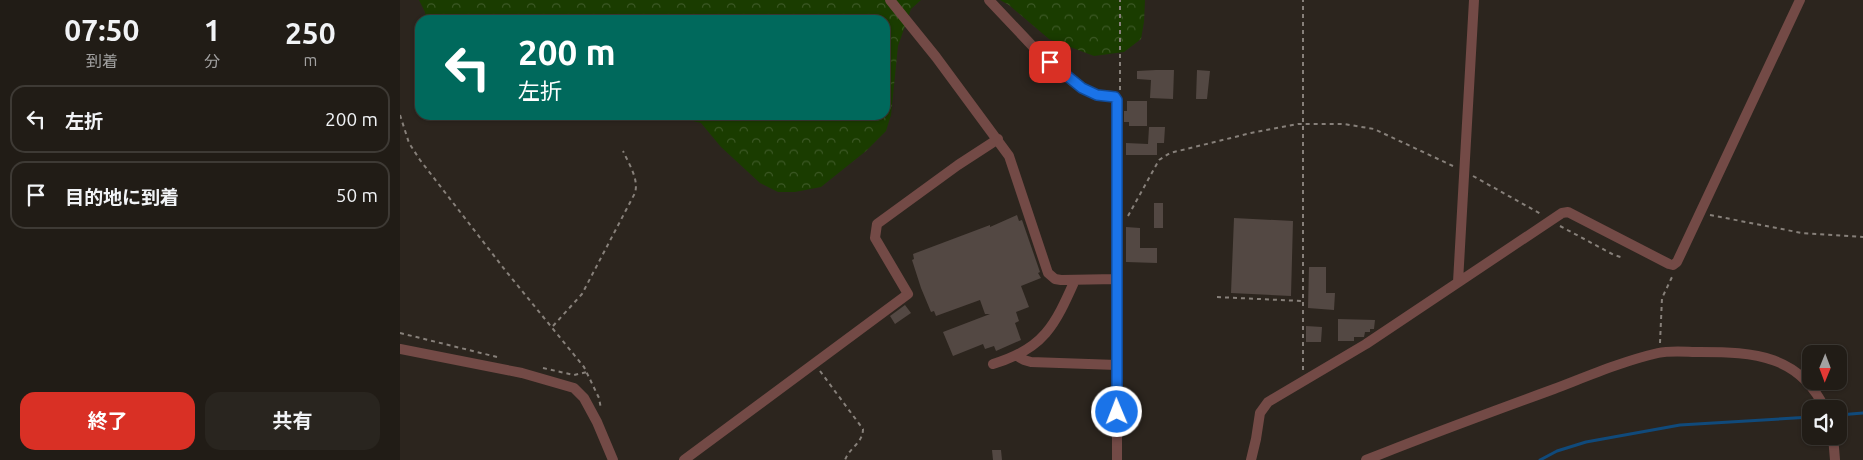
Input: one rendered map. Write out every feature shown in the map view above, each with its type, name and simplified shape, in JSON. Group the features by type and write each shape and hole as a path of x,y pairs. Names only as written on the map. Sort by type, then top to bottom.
{"street":[{"path":"890,0 998,139 1012,162 1048,273 1055,279 1117,279"},
{"path":"989,0 1039,53 1072,81 1097,95 1116,98 1117,460"},
{"path":"1458,282 1474,0"},
{"path":"1251,460 1260,413 1268,402 1366,344 1562,213 1568,212 1666,263 1674,264 1679,259 1702,212 1800,0"},
{"path":"684,460 908,294 876,238 877,224 958,165 998,139"},
{"path":"993,364 1017,356 1040,340 1051,328 1075,280"},
{"path":"400,349 522,373 574,388 584,398 613,460"},
{"path":"1366,460 1458,423 1660,352 1752,354 1782,363 1804,377 1818,392 1821,400"},
{"path":"1017,356 1031,362 1116,365"},
{"path":"1834,445 1835,460"}],"path":[{"path":"1116,98 1119,96 1120,88 1120,0"},
{"path":"1303,0 1303,380"},
{"path":"400,115 409,143 420,160 587,372 601,404 600,418 596,422"},
{"path":"1117,229 1126,221 1159,160 1174,151 1251,133 1303,124 1344,124 1366,127 1463,171 1538,212 1591,244 1624,258"},
{"path":"552,327 582,294 635,193 637,184 623,151"},
{"path":"1702,212 1802,233 1863,237"},
{"path":"1660,352 1661,304 1674,270 1674,264"},
{"path":"1218,297 1302,301"},
{"path":"400,333 499,357"},
{"path":"815,364 863,429 862,438 845,460"},
{"path":"537,366 574,375 587,372"}],"green space":[{"path":"419,0 921,0 911,9 898,46 890,118 890,15 425,15"},
{"path":"1000,0 1145,0 1141,39 1124,52 1094,56 1049,39 1009,5"},
{"path":"689,120 889,120 886,131 866,151 821,187 795,192 778,192 760,183 721,147 701,123"}],"building":[{"path":"1174,70 1173,99 1150,98 1151,80 1137,79 1137,71"},
{"path":"1197,70 1210,71 1207,99 1196,99"},
{"path":"1127,101 1147,101 1147,126 1129,126 1129,122 1124,122 1124,111 1127,111"},
{"path":"1149,127 1165,127 1164,143 1157,143 1157,155 1126,155 1126,143 1148,144"},
{"path":"1154,203 1163,203 1163,228 1154,228"},
{"path":"1017,215 1019,221 1022,220 1041,278 1021,286 1029,307 1016,312 1019,321 1015,323 1021,340 996,351 994,346 985,349 983,344 953,356 943,332 990,314 985,314 980,300 936,316 934,311 931,312 921,288 912,260 914,259 913,254 990,225 990,227"},
{"path":"1234,218 1293,221 1291,296 1231,293"},
{"path":"1126,227 1140,228 1140,248 1157,248 1157,263 1126,262"},
{"path":"1309,267 1326,267 1326,293 1335,293 1334,310 1308,308"},
{"path":"905,305 911,313 895,324 890,316"},
{"path":"1338,319 1375,320 1374,329 1370,329 1370,332 1365,332 1364,337 1354,337 1354,341 1338,341"},
{"path":"1306,326 1322,327 1321,342 1306,342"},
{"path":"992,450 1001,450 1002,460 993,460"}],"waterway":[{"path":"1847,414 1863,413"},
{"path":"1540,460 1557,451 1586,442 1680,425 1802,418"}],"route":[{"path":"1050,62 1082,88 1097,95 1115,97 1118,105 1117,412"}]}
